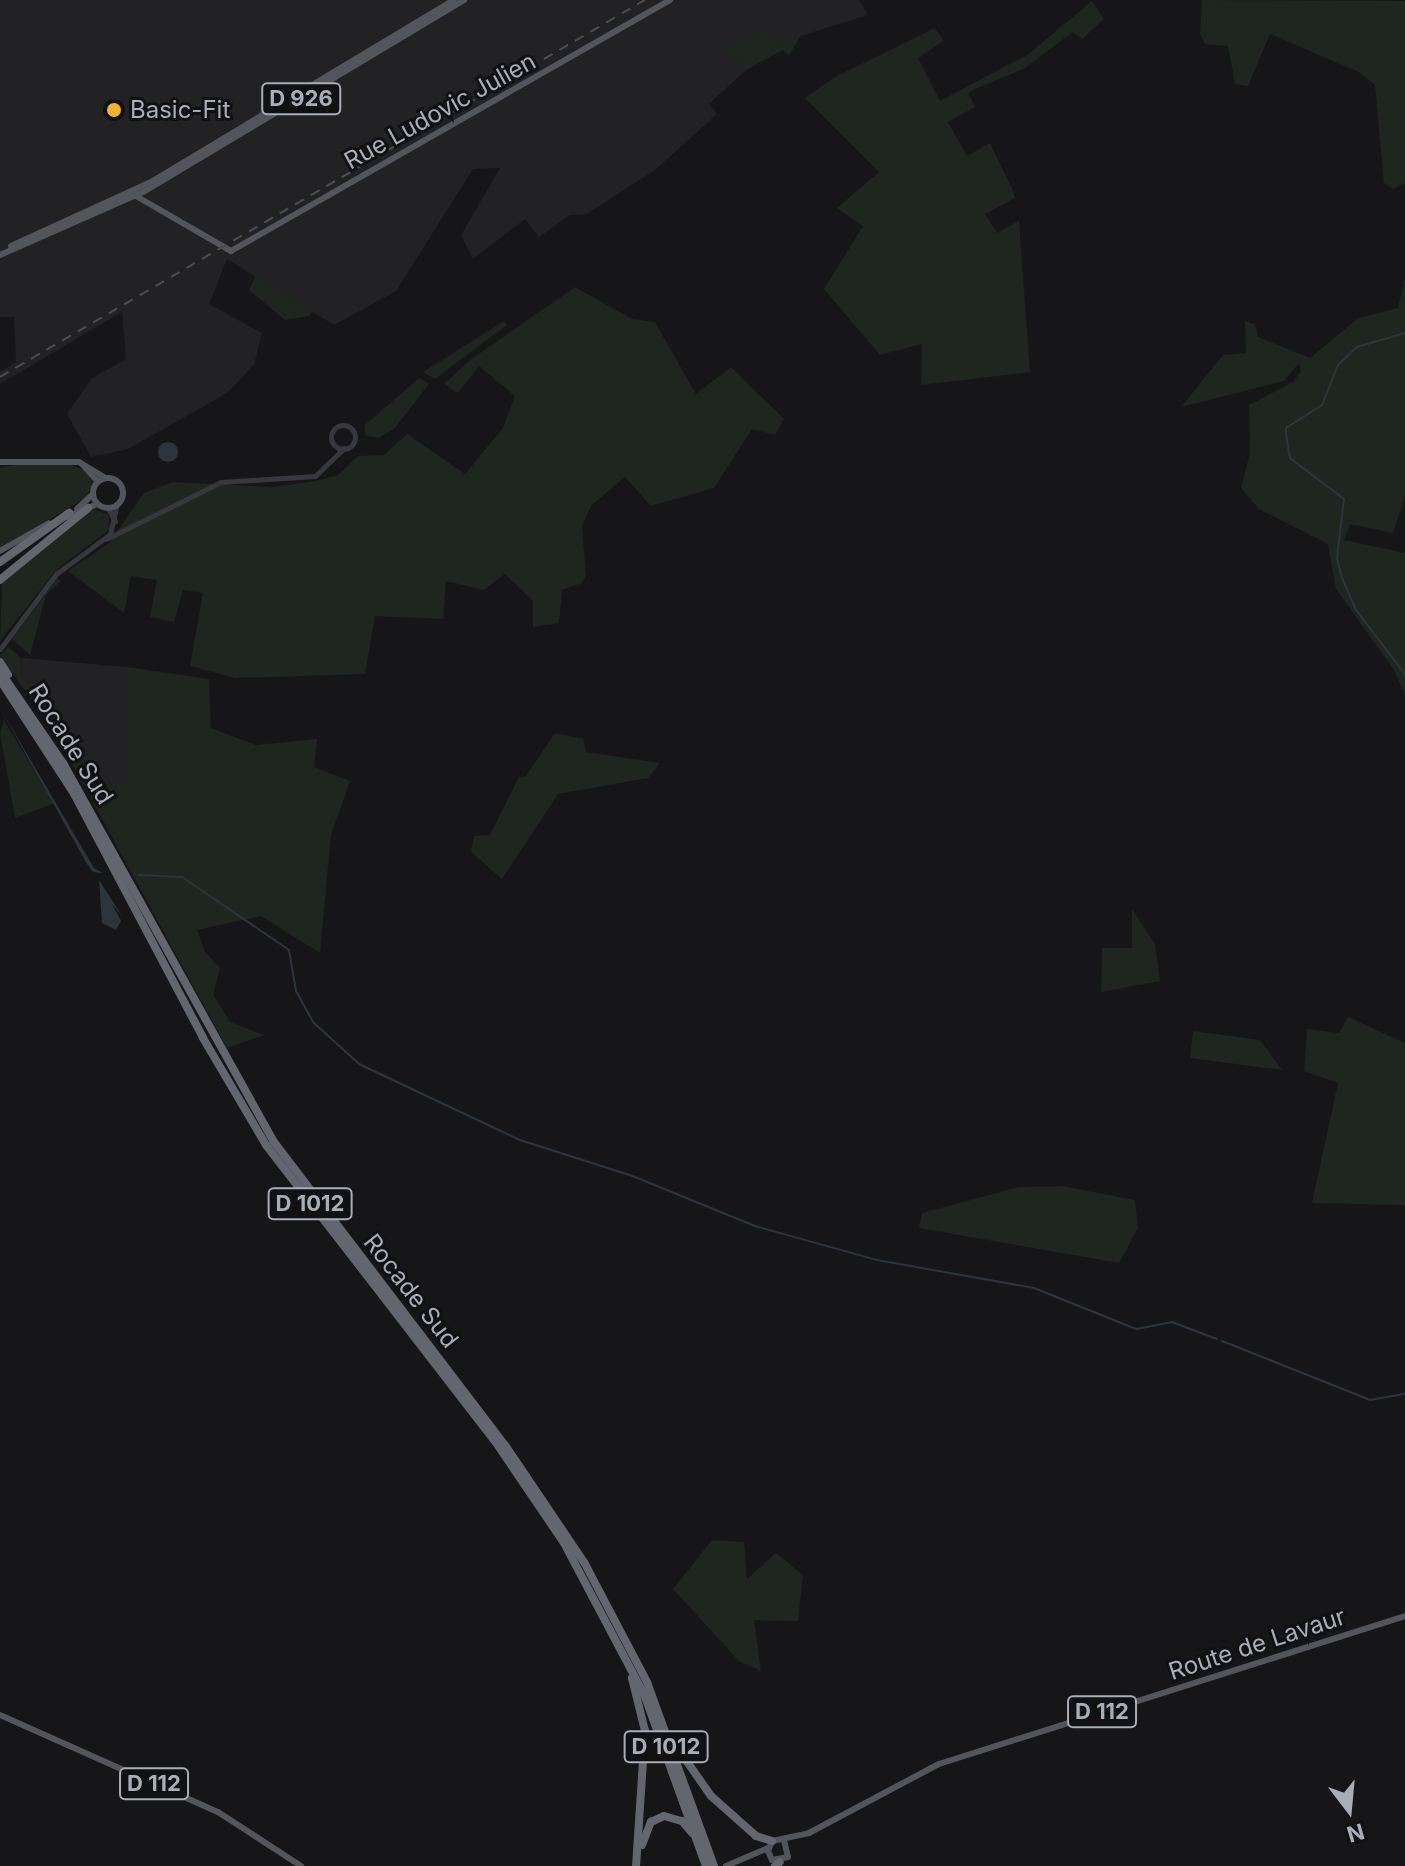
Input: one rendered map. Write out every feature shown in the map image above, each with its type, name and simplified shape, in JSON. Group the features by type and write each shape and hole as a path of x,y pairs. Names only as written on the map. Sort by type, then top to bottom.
{"highway":[{"path":"0,580 88,508"},
{"path":"0,564 69,513"},
{"path":"0,662 29,710"},
{"name":"Rocade Sud","path":"0,671 73,792 203,1038 266,1145 499,1447 564,1543 617,1640 674,1767 705,1862"},
{"name":"Rocade Sud","path":"5,682 29,710 274,1142 546,1502 617,1621 663,1720 714,1866"},
{"path":"617,1640 645,1731 638,1866"},
{"path":"663,1720 704,1788 756,1836 770,1844"},
{"path":"638,1866 646,1830 664,1816 690,1828 705,1862"}],"main road":[{"name":"D 926","path":"0,253 160,177 454,0"},
{"name":"D 926","path":"0,253 136,196 464,0"},
{"name":"Rue Ludovic Julien","path":"153,207 228,252 670,0"},
{"path":"145,191 153,207"},
{"path":"136,196 153,207"},
{"path":"0,462 79,462 121,487 117,504 108,508 97,504 88,508 46,530 0,564"},
{"path":"79,462 98,482"},
{"path":"0,551 69,513 93,494 98,482 106,478"},
{"path":"93,494 97,504"},
{"name":"Route de Lavaur","path":"809,1833 939,1764 1405,1616"},
{"name":"D 112","path":"0,1715 218,1812 301,1866"},
{"name":"D 112","path":"784,1840 809,1833"},
{"name":"D 112","path":"790,1851 809,1833"},
{"path":"726,1866 784,1840 790,1851 776,1862 745,1860"},
{"path":"770,1844 776,1862"}],"street":[{"path":"0,649 56,574 106,539 221,482 315,476 336,460 341,448 355,437 343,425 332,433 341,448"},
{"path":"106,539 116,524 117,504"},
{"path":"108,508 116,524"}],"shaded area":[{"path":"0,0 859,0 868,15 778,43 724,47 746,70 709,104 717,114 655,170 587,214 570,215 539,237 525,219 473,259 461,235 500,168 473,169 396,291 334,325 227,259 209,304 262,333 254,365 227,393 128,449 91,457 67,414 92,378 126,359 122,312 0,384 0,372 16,362 14,317 0,317"},
{"path":"1202,0 1405,1 1405,183 1393,189 1384,183 1375,85 1359,72 1270,34 1248,86 1235,84 1228,46 1205,44 1200,34"},
{"path":"1092,1 1104,19 1082,39 1073,32 1025,68 968,93 975,107 948,122 967,156 990,143 1013,191 1015,198 985,214 997,233 1019,221 1030,372 921,385 922,344 880,355 824,289 863,226 837,208 879,172 805,98 835,77 935,28 944,41 918,58 940,101 1027,55"},
{"path":"763,31 778,43 803,32 789,55 783,50 746,70 723,47"},
{"path":"256,275 313,311 309,316 285,320 249,290"},
{"path":"1405,278 1405,496 1393,533 1350,524 1344,540 1405,553 1405,695 1394,670 1336,589 1328,544 1259,509 1241,488 1250,453 1249,405 1293,382 1301,371 1299,363 1284,381 1181,407 1223,355 1246,353 1245,321 1255,324 1258,337 1310,358 1358,318 1398,308"},
{"path":"575,287 632,319 655,322 696,394 731,367 784,419 775,435 752,429 714,488 651,506 625,477 591,506 582,526 586,576 582,583 562,590 559,623 533,627 533,601 505,574 484,590 446,581 443,619 375,616 365,674 235,678 190,666 203,593 183,590 174,622 150,617 157,580 131,576 124,613 68,571 109,543 144,493 173,482 273,487 316,481 338,475 358,456 384,455 407,434 465,474 503,428 515,396 479,366 458,393 444,384 470,360"},
{"path":"504,321 507,325 435,379 423,372"},
{"path":"419,378 429,384 394,429 378,438 365,435 365,425"},
{"path":"168,442 175,445 178,452 175,459 168,462 161,459 158,452 161,445"},
{"path":"70,465 85,470 93,483 86,498 0,548 0,468"},
{"path":"92,509 109,515 109,530 57,569 0,641 2,583"},
{"path":"57,578 61,581 46,595 30,655 12,639"},
{"path":"9,647 21,658 20,673 95,785 127,785 127,667 209,679 211,728 256,745 317,739 314,767 350,781 331,835 320,953 261,916 197,930 205,952 220,968 213,994 230,1022 264,1035 227,1048 58,738 0,655"},
{"path":"21,658 127,667 127,785 95,785 20,673"},
{"path":"0,708 94,868 103,873 93,872 87,864"},
{"path":"4,721 55,803 15,818 0,733"},
{"path":"555,733 583,739 586,752 660,763 648,778 558,794 502,879 471,852 474,836 490,835 519,777 526,776"},
{"path":"99,880 122,916 112,904 121,921 116,930 102,923"},
{"path":"1132,909 1155,944 1160,981 1101,992 1102,948 1132,948"},
{"path":"1348,1017 1405,1043 1405,1205 1312,1203 1338,1083 1304,1071 1307,1029 1339,1033"},
{"path":"1193,1031 1260,1040 1282,1070 1190,1058"},
{"path":"1062,1186 1135,1200 1138,1228 1119,1263 919,1228 922,1213 1019,1187"},
{"path":"712,1540 744,1542 747,1579 776,1553 803,1575 798,1621 754,1620 761,1671 739,1661 673,1589"}],"waterway":[{"path":"1405,333 1357,347 1338,365 1322,405 1286,428 1290,458 1344,499 1337,558 1341,575 1356,610 1405,674"},
{"path":"139,875 182,877 289,950 296,991 314,1023 359,1064 520,1140 630,1175 755,1226 877,1260 1034,1288 1136,1329 1172,1322 1217,1339"},
{"path":"1222,1341 1370,1400 1405,1394"}],"railway":[{"path":"0,377 645,0"}],"place":[{"name":"Basic-Fit","path":"114,110"}]}
